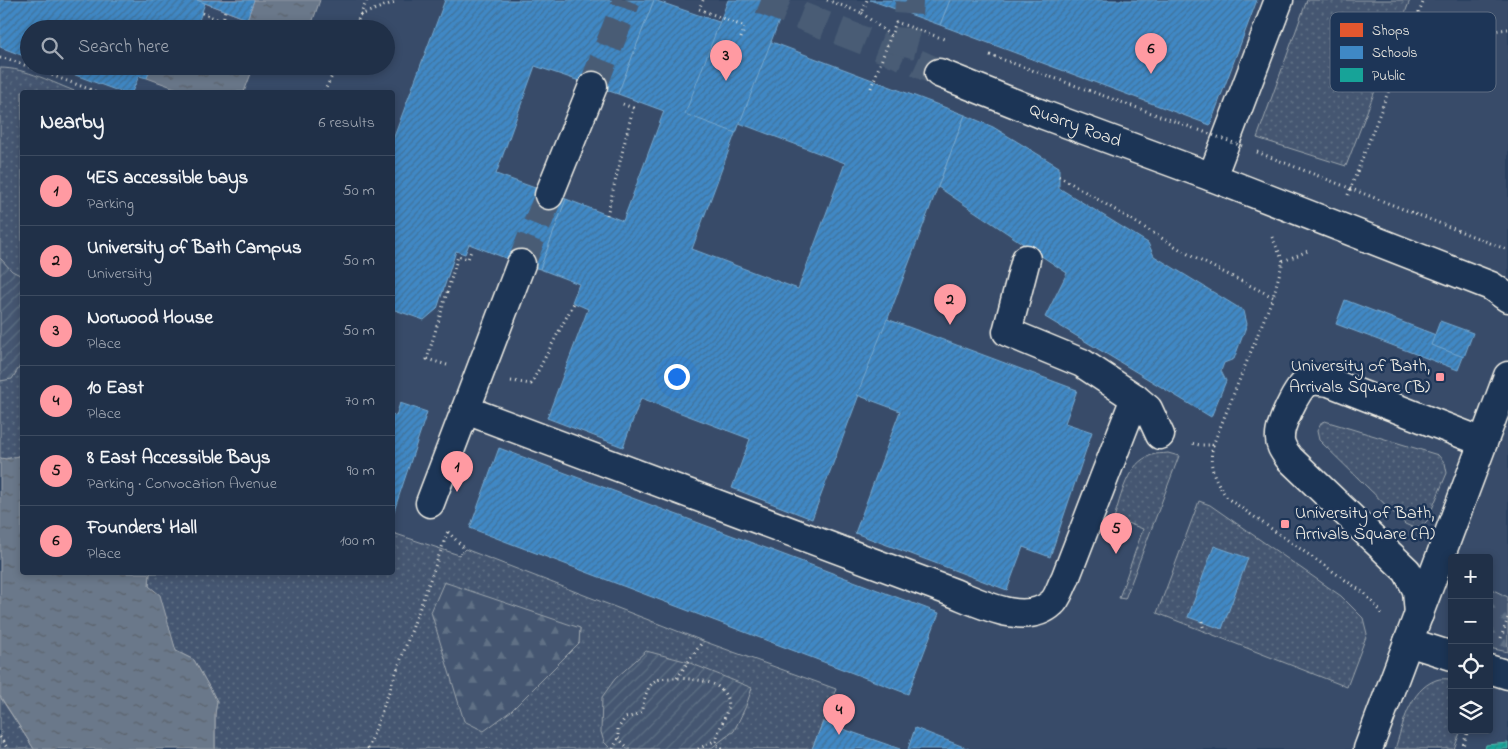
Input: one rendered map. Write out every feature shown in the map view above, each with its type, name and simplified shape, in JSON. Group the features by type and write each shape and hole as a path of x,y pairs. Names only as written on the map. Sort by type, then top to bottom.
{"street":[{"path":"1212,177 1279,0"},
{"name":"Quarry Road","path":"939,73 1491,286 1508,298"},
{"path":"549,195 591,89"},
{"path":"1026,259 1007,332 1082,363 1135,398 1148,409 1160,435"},
{"path":"439,513 466,410 521,264"},
{"path":"1368,749 1508,376"},
{"path":"1419,614 1418,590 1407,571 1289,458 1282,448 1280,437 1282,426 1301,386 1317,380 1329,382 1483,442"},
{"path":"466,410 1017,615 1037,612 1053,602 1065,579 1135,398"},
{"path":"1408,642 1448,655"},
{"path":"1493,670 1508,674"}],"path":[{"path":"358,20 367,0"},
{"path":"360,15 396,0"},
{"path":"703,0 699,9 745,27 740,38"},
{"path":"827,0 862,13 892,36"},
{"path":"862,13 867,0"},
{"path":"1419,12 1424,0"},
{"path":"222,20 225,10"},
{"path":"202,14 217,20"},
{"path":"871,88 896,22 952,41"},
{"path":"988,54 1199,130 1508,250"},
{"path":"0,58 20,63"},
{"path":"51,75 92,90"},
{"path":"325,90 332,75"},
{"path":"591,89 633,108 607,215"},
{"path":"1336,225 1388,92"},
{"path":"1059,176 1193,257 1274,297"},
{"path":"1269,231 1283,261 1274,297 1213,445 1210,457 1213,476 1227,498 1364,594 1381,612 1382,623"},
{"path":"427,358 458,256 468,259 471,251"},
{"path":"531,384 574,303"},
{"path":"1200,445 1213,445"},
{"path":"439,513 448,532 465,549"},
{"path":"368,749 448,532"},
{"path":"1202,622 1204,631"},
{"path":"677,678 703,641"},
{"path":"613,749 618,738 618,729 626,718 641,712 649,687 656,680 677,678 715,684 725,694 727,701 725,715 716,740 716,744 722,749"},
{"path":"1462,749 1467,734"},
{"path":"0,736 8,749"},
{"path":"618,738 629,749"},
{"path":"698,749 716,740"}],"shaded area":[{"path":"0,0 1508,0 1508,749 0,749"}],"green space":[{"path":"1307,0 1410,0 1405,12 1330,12 1330,92 1375,92 1346,166 1257,138"},
{"path":"0,68 20,70 20,75 35,75 72,90 20,90 20,275 12,272 0,258"},
{"path":"0,258 12,271 20,275 20,366 12,379 0,381"},
{"path":"20,366 20,456 6,459 0,458 0,381 12,378"},
{"path":"1325,421 1438,455 1445,463 1447,473 1427,521 1422,526 1414,528 1405,524 1319,440 1317,431 1322,422"},
{"path":"1168,453 1179,456 1125,599 1119,598 1143,529 1114,518 1126,481 1136,465 1143,459 1154,454"},
{"path":"1199,501 1210,505 1341,596 1363,618 1367,634 1347,687 1157,613"},
{"path":"395,534 459,555 465,549 703,641 836,689 812,749 215,749 217,701 194,660 176,651 167,624 149,586 150,575 395,575","holes":["580,628 579,643 511,711"]},
{"path":"444,582 580,628 579,643 511,711 484,731 464,721 431,612"},
{"path":"1493,590 1508,597 1508,652 1493,649"},
{"path":"646,651 685,661 752,688 734,731 710,749 611,749 604,742 601,732 602,697 615,679"},
{"path":"1442,679 1448,679 1448,734 1460,734 1454,749 1395,749 1404,719 1413,700 1427,685"},
{"path":"0,696 2,700 34,749 0,749"}],"water":[{"path":"254,0 320,0 313,20 247,19"},
{"path":"148,75 251,75 245,90 180,90 147,78"},
{"path":"20,456 20,575 150,575 149,586 160,595 176,651 194,660 217,701 215,749 34,749 0,696 0,458 6,459"}],"building: Shops":[{"path":"197,0 254,0 247,19"}],"building: Schools":[{"path":"0,0 197,0 205,3 199,20 20,20 20,55 0,47"},
{"path":"197,0 254,0 247,19"},
{"path":"445,0 654,0 618,94 535,66 496,174 566,199 540,269 521,264 469,244 465,254 456,251 437,309 424,320 395,310 395,134"},
{"path":"654,0 719,22 965,115 812,519 732,488 750,439 641,398 623,447 547,418 588,309 572,302 579,284 540,269 566,199 623,221 664,111 618,94","holes":["739,123 845,163 798,289 692,249"]},
{"path":"728,0 787,0 736,133 685,114"},
{"path":"870,0 950,0 940,25"},
{"path":"950,0 1257,0 1210,125 940,25"},
{"path":"75,75 148,75 147,78 139,76 133,90 116,90"},
{"path":"965,115 993,127 1059,167 1059,188 1148,243 1154,256 1244,311 1247,324 1234,359 1224,363 1221,371 1226,381 1211,417 1045,317 1067,273 938,187"},
{"path":"1345,300 1467,347 1458,370 1336,324"},
{"path":"887,319 1077,390 1065,423 1092,432 1050,557 1023,547 1007,590 855,533 900,411 857,395"},
{"path":"1440,321 1473,333 1464,357 1431,345"},
{"path":"400,403 427,412 395,508 395,416"},
{"path":"499,448 939,613 908,694 470,528"},
{"path":"1214,546 1248,558 1222,629 1188,617"},
{"path":"823,722 900,749 812,749"},
{"path":"915,728 969,749 908,749"}],"building: Public":[{"path":"1508,743 1508,749 1485,749 1486,745"}],"tunnel":[{"path":"593,86 627,0"},
{"path":"761,0 900,55 939,73"},
{"path":"900,55 907,30 908,0"},
{"path":"521,264 549,195"}],"place":[{"name":"Founders' Hall","path":"1151,74"},
{"name":"Norwood House","path":"726,81"},
{"name":"University of Bath Campus","path":"950,325"},
{"name":"University of Bath, Arrivals Square (B)","path":"1440,377"},
{"name":"4ES accessible bays","path":"457,492"},
{"name":"University of Bath, Arrivals Square (A)","path":"1285,524"},
{"name":"8 East Accessible Bays","path":"1116,554"},
{"name":"10 East","path":"839,735"}]}
